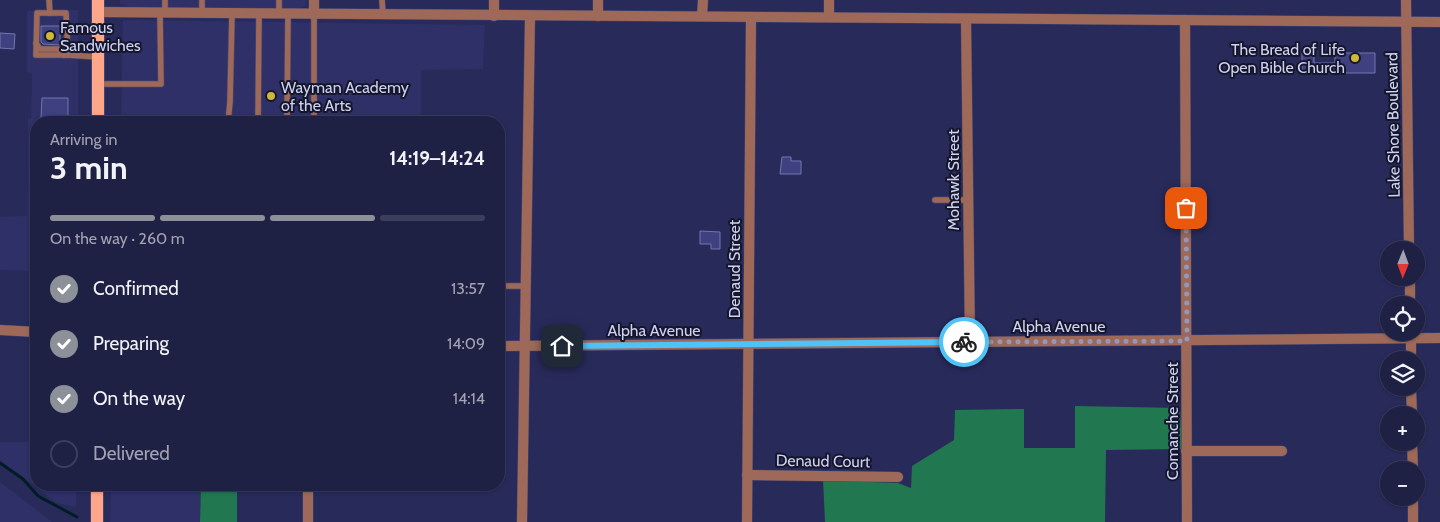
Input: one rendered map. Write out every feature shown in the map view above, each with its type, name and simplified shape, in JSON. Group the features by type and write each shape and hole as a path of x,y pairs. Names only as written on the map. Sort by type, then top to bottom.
{"main road":[{"path":"98,6 98,116"},
{"path":"97,491 97,522"}],"street":[{"path":"314,0 314,14"},
{"path":"494,0 494,16"},
{"path":"598,0 598,16"},
{"path":"702,0 702,16"},
{"path":"829,0 829,17"},
{"name":"Lake Shore Boulevard","path":"1406,0 1410,241"},
{"path":"98,6 163,13 232,14 1440,22"},
{"path":"522,522 530,16"},
{"name":"Denaud Street","path":"747,522 751,17"},
{"name":"Mohawk Street","path":"966,19 970,342"},
{"name":"Comanche Street","path":"1185,20 1187,522"},
{"path":"0,330 30,332"},
{"name":"Alpha Avenue","path":"505,346 1187,341 1380,337"},
{"name":"Alpha Avenue","path":"1425,337 1440,338"},
{"path":"1186,451 1282,451"},
{"name":"Denaud Court","path":"747,475 898,477"},
{"path":"308,491 308,522"},
{"path":"1413,506 1413,522"}],"lane":[{"path":"49,0 50,13"},
{"path":"98,84 161,84 165,0"},
{"path":"202,0 202,13"},
{"path":"279,0 283,14 287,116"},
{"path":"382,0 383,15"},
{"path":"66,55 66,13 37,13 36,55 98,57"},
{"path":"229,116 232,14"},
{"path":"258,116 259,14"},
{"path":"314,14 314,116"},
{"path":"935,200 968,200"},
{"path":"505,286 526,286"}],"shaded area":[{"path":"120,0 307,0 306,6 298,9 141,8 120,4"},
{"path":"78,10 78,116 31,116 32,73 27,72 27,11"},
{"name":"Wayman Academy of the Arts","path":"123,20 485,25 483,69 421,70 421,116 121,116"},
{"path":"28,118 30,118 30,271 0,270 0,217 27,216"},
{"path":"0,442 30,442 30,483 0,460"},
{"path":"0,482 52,522 0,522"},
{"path":"41,491 76,491 76,507 57,503"},
{"path":"111,491 201,491 200,522 110,522"}],"green space":[{"path":"1075,406 1180,408 1182,449 1106,450 1105,522 825,522 823,480 898,483 911,488 912,466 954,440 955,410 1024,409 1024,448 1075,448"},
{"path":"201,491 237,491 237,522 200,522"}],"building":[{"name":"Famous Sandwiches","path":"41,26 60,26 60,45 43,44 41,42"},
{"path":"0,33 15,34 14,49 0,48"},
{"name":"The Bread of Life Open Bible Church","path":"1302,53 1314,53 1314,63 1335,63 1335,53 1375,53 1375,73 1302,73"},
{"path":"42,98 68,98 68,116 41,116"},
{"path":"782,157 791,157 791,161 801,161 801,174 780,174"},
{"path":"700,231 720,232 720,249 711,249 711,244 700,244"}],"waterway":[{"path":"0,463 23,479 30,487"},
{"path":"34,491 38,496 77,517"}],"way so far":[{"path":"964,342 1187,341 1186,208"}],"place":[{"name":"Famous Sandwiches","path":"50,36"},
{"name":"The Bread of Life Open Bible Church","path":"1355,58"},
{"name":"Wayman Academy of the Arts","path":"271,96"}],"route":[{"path":"562,346 964,342"}]}
